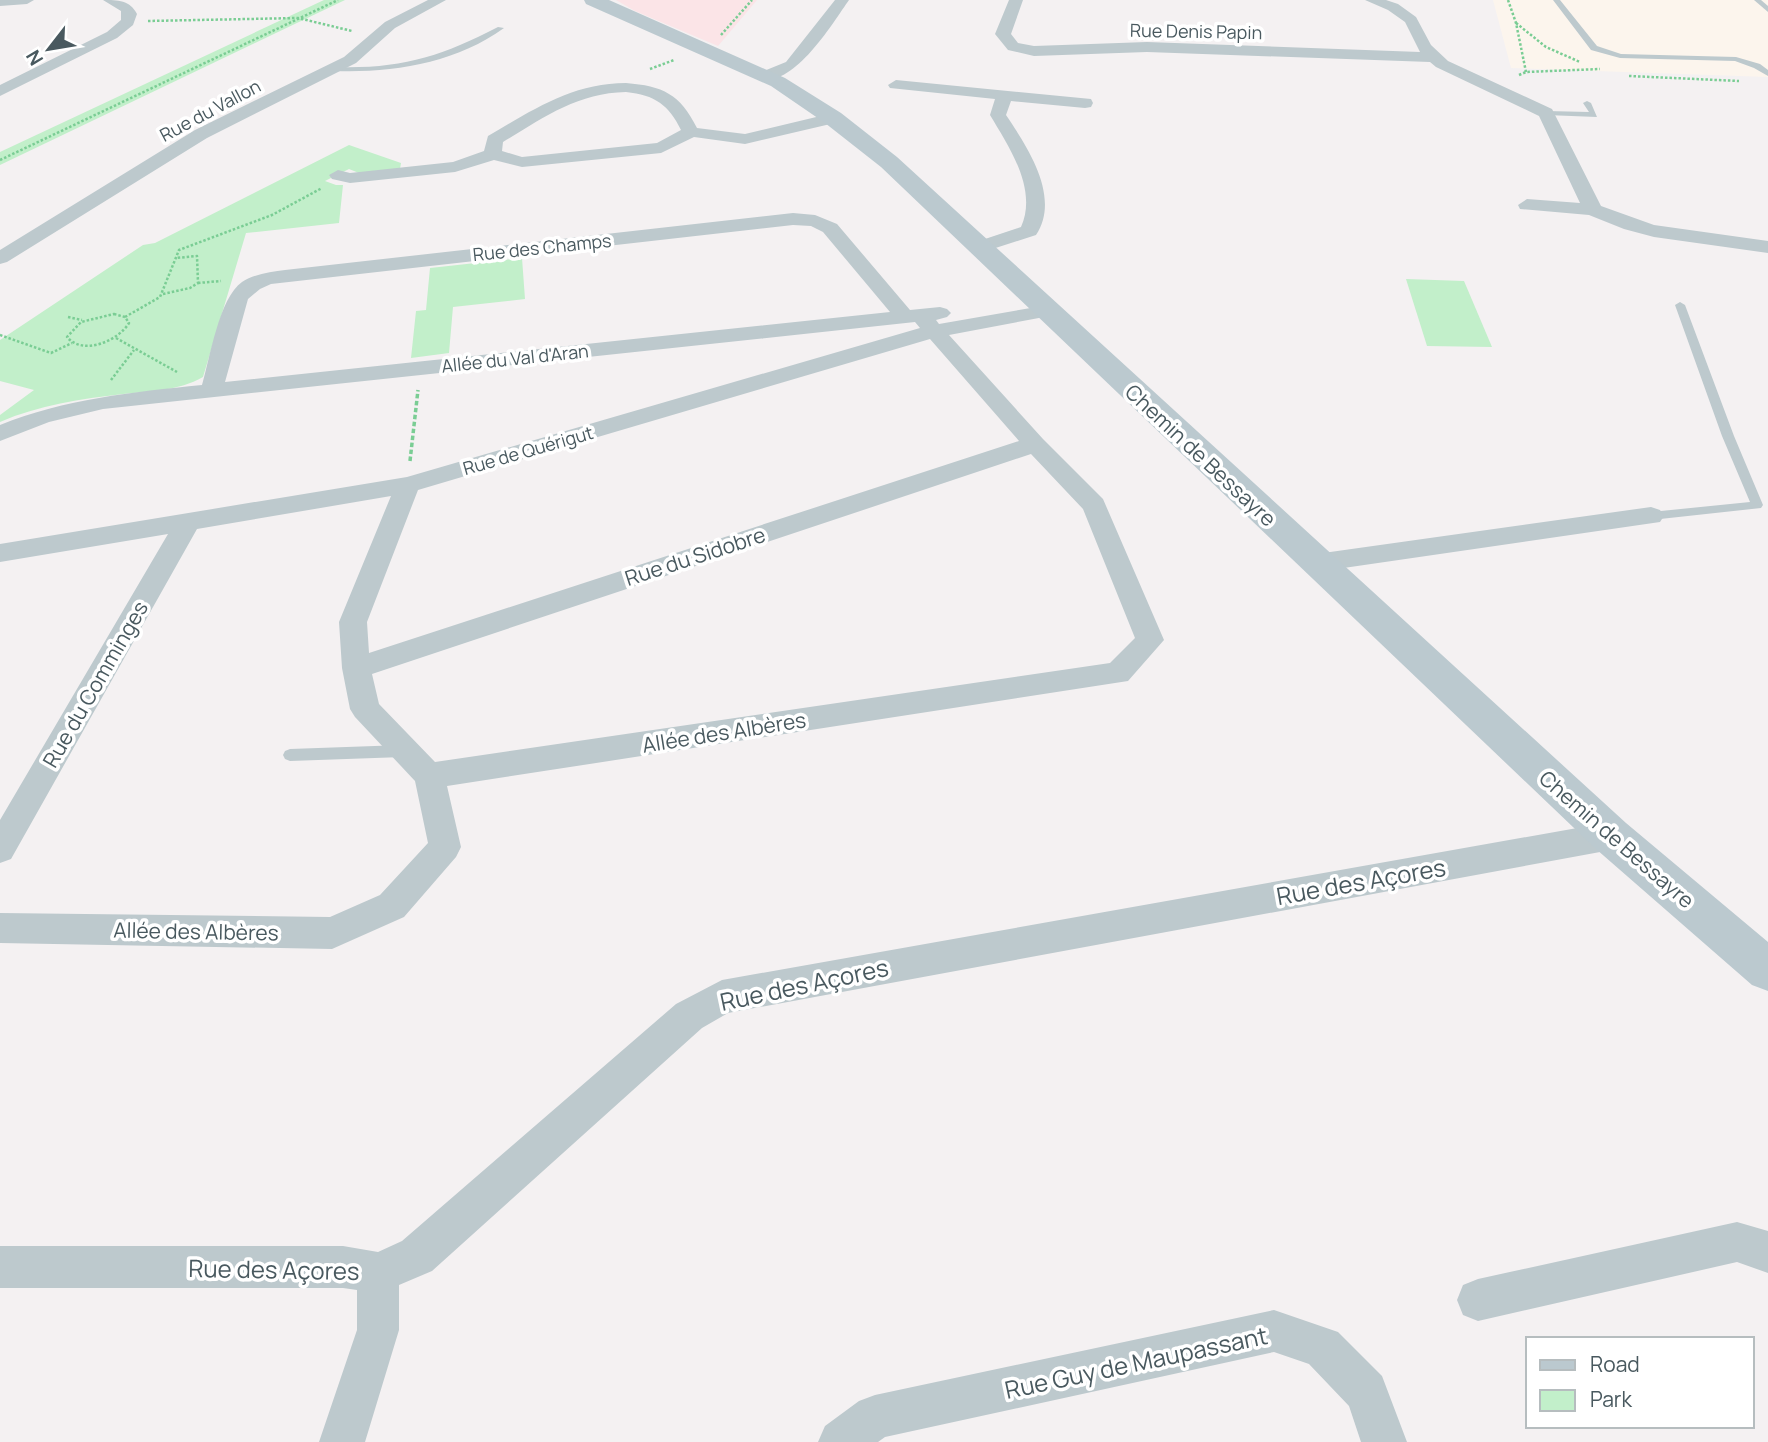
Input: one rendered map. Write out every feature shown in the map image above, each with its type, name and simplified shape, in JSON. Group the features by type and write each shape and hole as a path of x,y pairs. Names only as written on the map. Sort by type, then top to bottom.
{"street":[{"path":"0,2 27,0"},
{"path":"0,91 112,34 128,22 130,14 127,8 110,0"},
{"name":"Rue du Vallon","path":"0,258 201,134 335,69 404,17 439,0"},
{"name":"Chemin de Bessayre","path":"593,0 765,76 833,118 889,162 1611,836 1768,970"},
{"path":"765,76 792,65 842,0"},
{"name":"Rue Denis Papin","path":"1016,0 1003,34 1013,47 1034,51 1147,47 1432,57"},
{"path":"1372,0 1393,7 1411,20 1432,57 1465,77 1546,113 1592,209"},
{"path":"896,85 1085,103"},
{"path":"493,154 494,140 575,95 627,88 659,93 675,105 691,132"},
{"path":"980,247 1030,230 1034,219 1030,174 1020,151 998,116 1005,95"},
{"path":"340,176 350,178 455,167 493,154 522,162 661,148 691,132 745,139 833,118"},
{"path":"1527,205 1592,209 1625,223 1697,238 1768,247"},
{"name":"Rue des Champs","path":"212,390 239,298 247,286 256,282 285,276 793,219 816,221 830,228 920,321"},
{"name":"Rue de Quérigut","path":"0,553 408,485 920,321 1041,304"},
{"name":"Allée du Val d'Aran","path":"0,434 41,416 103,402 420,368 920,321"},
{"name":"Allée des Albères","path":"0,928 332,933 392,906 445,847 429,776 1118,673 1150,640 1094,505 920,321"},
{"name":"Rue du Sidobre","path":"356,668 1035,444"},
{"path":"408,485 353,622 356,668 365,709 429,776"},
{"path":"1316,563 1651,516"},
{"name":"Rue du Comminges","path":"0,849 189,520"},
{"name":"Rue des Açores","path":"0,1267 344,1266 379,1273 418,1256 689,1016 722,997 1611,836"},
{"path":"1478,1300 1737,1242 1768,1252"},
{"path":"342,1442 378,1331 379,1273"},
{"name":"Rue Guy de Maupassant","path":"841,1442 875,1417 1274,1331 1323,1347 1366,1392 1384,1442"}],"lane":[{"path":"1556,0 1594,48 1620,56 1736,59 1757,66 1768,74"},
{"path":"1757,0 1768,10"},
{"path":"335,69 376,70 415,64 457,50 500,27"},
{"path":"1546,113 1594,115 1587,103"},
{"path":"1651,516 1757,505 1728,436 1680,305"},
{"path":"290,755 403,751"}],"path":[{"path":"0,160 338,0"},
{"path":"627,88 632,76 715,43 752,0"},
{"path":"1508,0 1527,72"},
{"path":"128,22 298,18 376,37"},
{"path":"1516,23 1529,37 1545,48 1600,69"},
{"path":"163,294 178,250 272,215 340,176"},
{"path":"125,317 129,323 126,331 116,338 84,346 72,343 67,337 72,328 83,321 106,315 125,317 163,294 190,288 198,283 197,256 176,258"},
{"path":"68,317 83,321"},
{"path":"0,335 51,354 72,343"},
{"path":"116,338 212,390"},
{"path":"103,402 105,387 134,350"},
{"path":"408,485 420,368"}],"shaded area":[{"path":"616,0 757,0 718,46 635,11"},
{"path":"1493,0 1768,0 1768,77 1511,68"}],"green space":[{"path":"324,0 345,0 0,165 0,152"},
{"path":"349,145 401,163 400,169 359,173 349,169 325,181 343,185 339,223 246,233 203,377 164,390 60,404 0,422 0,415 34,390 0,381 0,340 143,245 155,243"},
{"path":"522,258 525,299 453,307 449,353 411,358 416,311 426,310 430,268"},
{"path":"1406,279 1464,281 1492,347 1427,346"}]}
